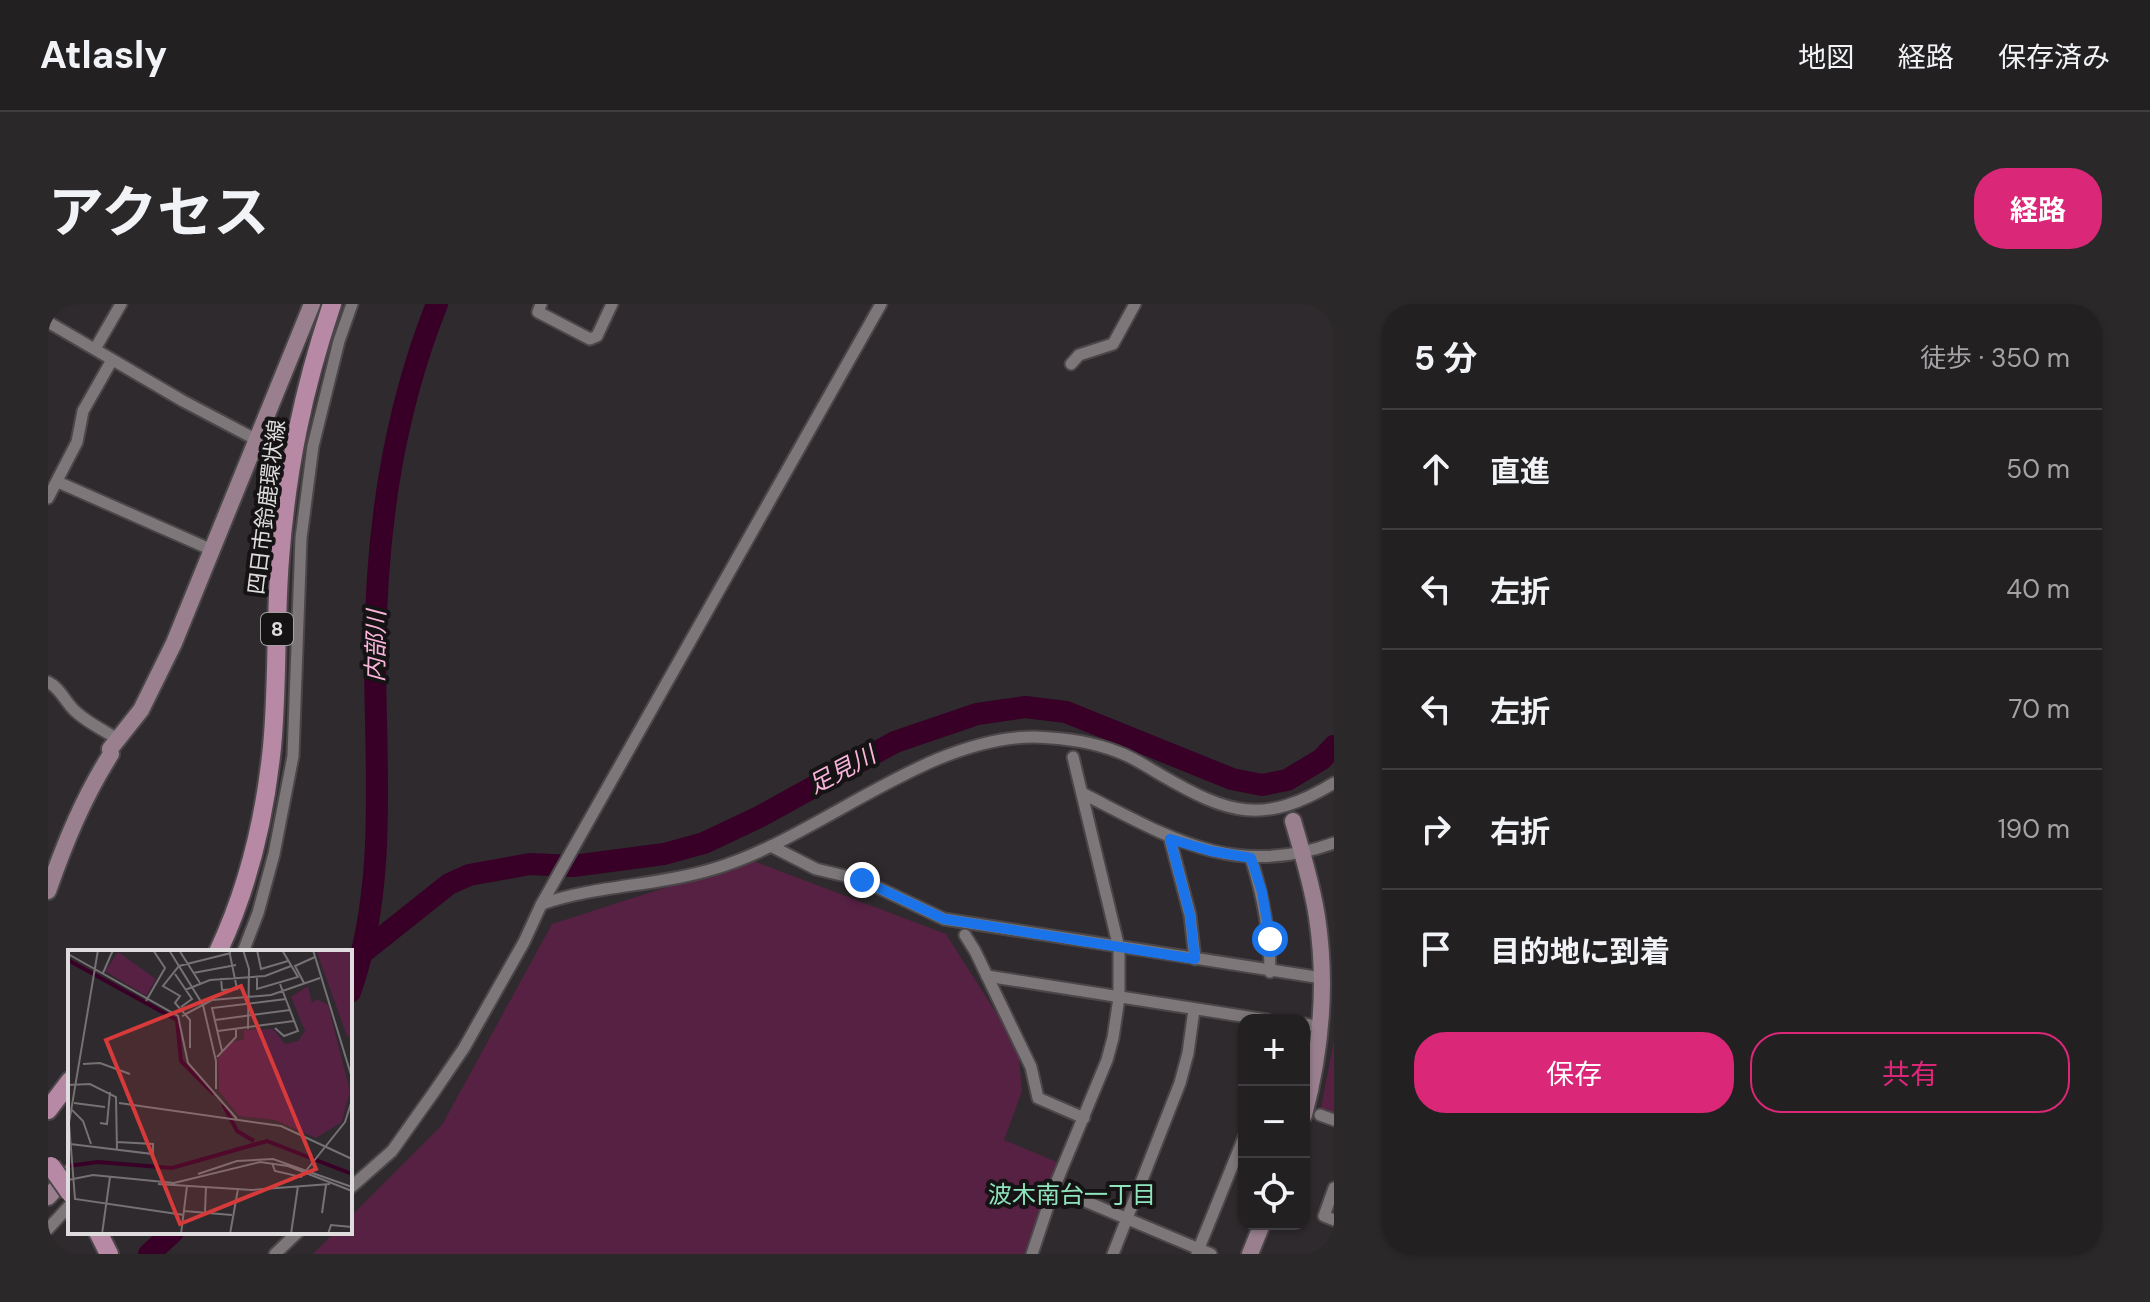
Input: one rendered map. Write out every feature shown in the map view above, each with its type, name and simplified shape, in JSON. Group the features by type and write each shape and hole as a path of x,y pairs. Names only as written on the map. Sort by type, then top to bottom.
{"main road":[{"name":"四日市鈴鹿環状線","path":"219,950 253,854 265,802 272,747 280,560 291,457 310,370 332,304"},
{"path":"48,1110 68,1084"},
{"path":"49,1165 68,1190"},
{"path":"99,1234 109,1254"}],"street":[{"path":"95,349 121,304"},
{"path":"48,891 75,818 118,739 141,710 154,686 312,304"},
{"path":"244,950 258,913 274,854 290,771 301,538 313,446 339,341 352,304"},
{"path":"541,304 538,312 590,339 597,336 612,304"},
{"path":"352,1186 392,1151 464,1048 524,942 543,901 881,304"},
{"path":"1071,364 1079,355 1113,344 1135,304"},
{"path":"48,322 255,439"},
{"path":"48,498 77,442 83,411 112,360"},
{"path":"58,482 212,550"},
{"path":"48,682 56,686 74,710 118,739"},
{"path":"543,901 715,869 771,846 921,767 998,741 1033,737 1062,739 1120,752 1205,801 1228,808 1278,808 1309,798 1334,783"},
{"path":"1032,1254 1054,1188 1113,1038 1119,998 1119,948 1073,757"},
{"path":"1084,794 1170,839 1211,851 1251,858 1303,854 1334,843"},
{"path":"1293,821 1303,854 1328,977 1312,1115 1334,1120"},
{"path":"1170,839 1190,915 1195,959"},
{"path":"771,846 816,869 862,880 944,919 1270,972 1328,977"},
{"path":"1251,858 1262,892 1270,972"},
{"path":"965,935 1031,1067 1038,1098 1084,1118"},
{"path":"987,976 1238,1016"},
{"path":"1113,1254 1180,1083 1194,1010"},
{"path":"1197,1251 1238,1152"},
{"path":"48,1197 68,1175"},
{"path":"1054,1188 1126,1217 1197,1251 1211,1254"},
{"path":"1334,1188 1324,1216 1334,1220"},
{"path":"48,1229 68,1207"},
{"path":"1250,1254 1260,1230"},
{"path":"275,1254 296,1234"}],"shaded area":[{"path":"751,860 946,934 1018,1047 1022,1091 1004,1140 1059,1163 1024,1254 313,1254 333,1234 352,1234 352,1215 442,1125 552,924"},
{"path":"1334,1040 1334,1117 1320,1113"}],"waterway":[{"name":"内部川","path":"352,985 362,952 375,868 376,610 383,521 408,390 437,304"},
{"name":"足見川","path":"361,954 449,884 469,875 530,864 573,866 664,854 704,843 759,817 895,742 977,714 1025,707 1066,712 1232,779 1262,785 1287,780 1322,759 1334,746"},
{"name":"内部川","path":"149,1254 171,1234"}],"district":[{"name":"波木南台一丁目","path":"1072,1195"}],"route":[{"path":"862,880 944,919 1195,959 1190,915 1170,839 1251,858 1262,892 1270,939"}]}
